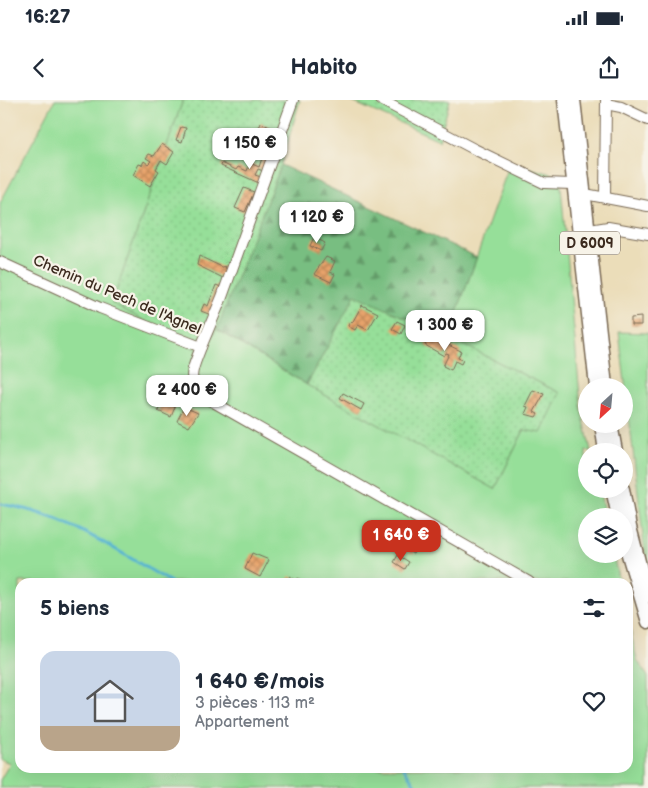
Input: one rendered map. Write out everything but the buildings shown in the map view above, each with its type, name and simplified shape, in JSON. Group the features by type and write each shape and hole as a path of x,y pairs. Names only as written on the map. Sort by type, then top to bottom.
{"main road":[{"name":"D 6009","path":"564,100 586,231 605,378"},
{"name":"D 6009","path":"574,100 580,254 595,378"},
{"path":"624,498 648,596"},
{"path":"631,563 648,622"}],"street":[{"name":"Chemin du Pech de l'Agnel","path":"0,262 100,308 202,347 226,288 293,100"},
{"path":"381,100 474,150 544,183 648,206"},
{"path":"568,100 579,190"},
{"path":"605,198 606,102 648,120"},
{"path":"580,254 585,243 586,231 608,227 648,234"},
{"path":"202,347 192,373 194,386 208,399 522,578"}],"green space":[{"path":"55,100 183,100 112,303 201,352 216,329 307,385 495,489 524,430 560,393 448,337 510,163 560,176 578,378 578,433 587,433 589,443 578,443 578,498 601,498 603,508 578,508 578,563 615,563 618,578 15,578 15,773 633,773 633,642 637,660 648,677 648,788 0,788 0,780 10,763 0,759 0,203"},
{"path":"183,100 300,100 281,165 217,329 201,352 112,303"},
{"path":"348,100 450,100 439,140"},
{"path":"281,165 477,257 448,337 355,296 307,385 217,329"},
{"path":"355,295 448,337 560,393 541,433 524,430 495,489 307,385"},
{"path":"619,332 648,333 648,565 631,433 633,433 633,378 624,378"}],"waterway":[{"path":"0,504 24,509 68,524 164,578"},
{"path":"407,773 417,788"}]}
